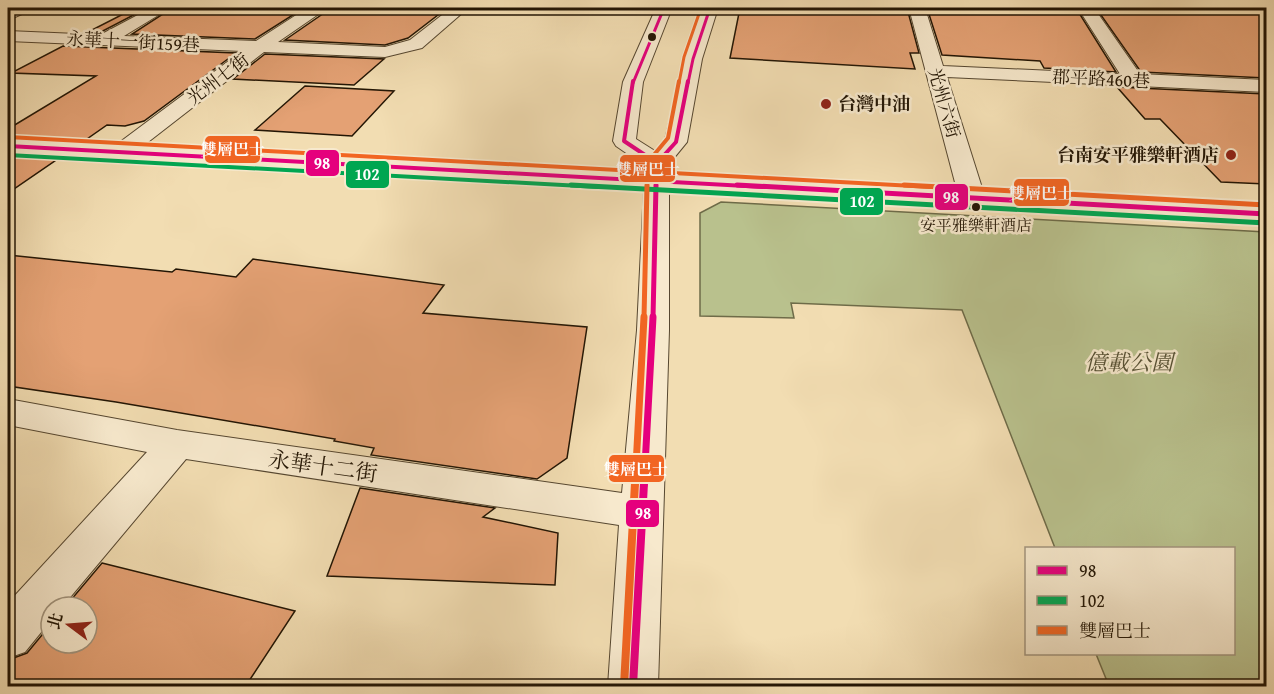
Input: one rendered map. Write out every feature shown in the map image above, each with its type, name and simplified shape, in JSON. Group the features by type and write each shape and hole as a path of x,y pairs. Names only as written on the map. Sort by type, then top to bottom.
{"street":[{"path":"8,15 23,8"},
{"path":"102,40 162,8"},
{"name":"光州七街","path":"121,152 259,47 317,8"},
{"name":"永華十一街159巷","path":"8,36 385,52 416,44 460,8"},
{"path":"658,173 624,141 633,82 664,8"},
{"path":"633,687 641,512 653,330 658,173 676,142 693,59 710,8"},
{"name":"光州六街","path":"917,8 968,189"},
{"path":"1086,8 1134,80"},
{"name":"郡平路460巷","path":"934,71 1266,86"},
{"path":"8,130 142,135 658,173"},
{"path":"8,146 658,173 968,189 1266,196"},
{"path":"968,189 1266,214"},
{"name":"永華十二街","path":"8,412 177,444 641,512"},
{"path":"8,636 177,444"}],"green space":[{"name":"億載公園","path":"721,202 1266,232 1266,686 1109,686 1096,655 1235,655 1235,547 1055,547 962,310 791,303 794,318 700,316 700,213"}],"building":[{"path":"135,8 147,8 99,33 88,32"},
{"path":"172,8 304,8 255,39 132,34"},
{"path":"327,8 447,8 408,38 385,45 285,40 324,13"},
{"path":"740,8 907,8 919,53 910,53 915,69 730,58"},
{"path":"927,8 1076,8 1116,72 1044,68 1040,61 942,55"},
{"path":"1096,8 1247,8 1252,12 1266,13 1266,78 1141,72"},
{"path":"63,46 236,53 144,121 125,126 107,125 84,141 8,137 8,129 96,76 11,73"},
{"path":"265,54 384,59 354,85 233,79"},
{"path":"305,86 394,91 352,136 255,130"},
{"path":"1117,87 1266,94 1266,184 1221,182 1160,119 1145,119"},
{"path":"8,155 59,158 8,193"},
{"path":"8,255 172,272 176,269 236,277 253,259 444,285 423,313 587,327 567,458 537,479 371,455 374,448 334,441 335,439 8,386"},
{"path":"360,488 495,508 483,517 558,533 555,585 327,576"},
{"path":"102,563 295,611 245,687 8,687 8,660 27,653 39,638 39,655 99,655 99,595 75,595"}],"transit line":[{"name":"98","path":"657,163 624,141 633,82 664,8"},
{"name":"雙層巴士","path":"624,686 644,330 648,162 668,138 684,57 701,8"},
{"name":"98","path":"633,686 653,330 657,163 676,142 693,59 710,8"},
{"name":"雙層巴士","path":"8,137 1266,205"},
{"name":"98","path":"8,146 1266,214"},
{"name":"102","path":"8,155 1266,223"}],"place":[{"name":"台灣中油","path":"826,104"},
{"name":"台南安平雅樂軒酒店","path":"1231,155"},
{"name":"安平雅樂軒酒店","path":"976,207"}]}
